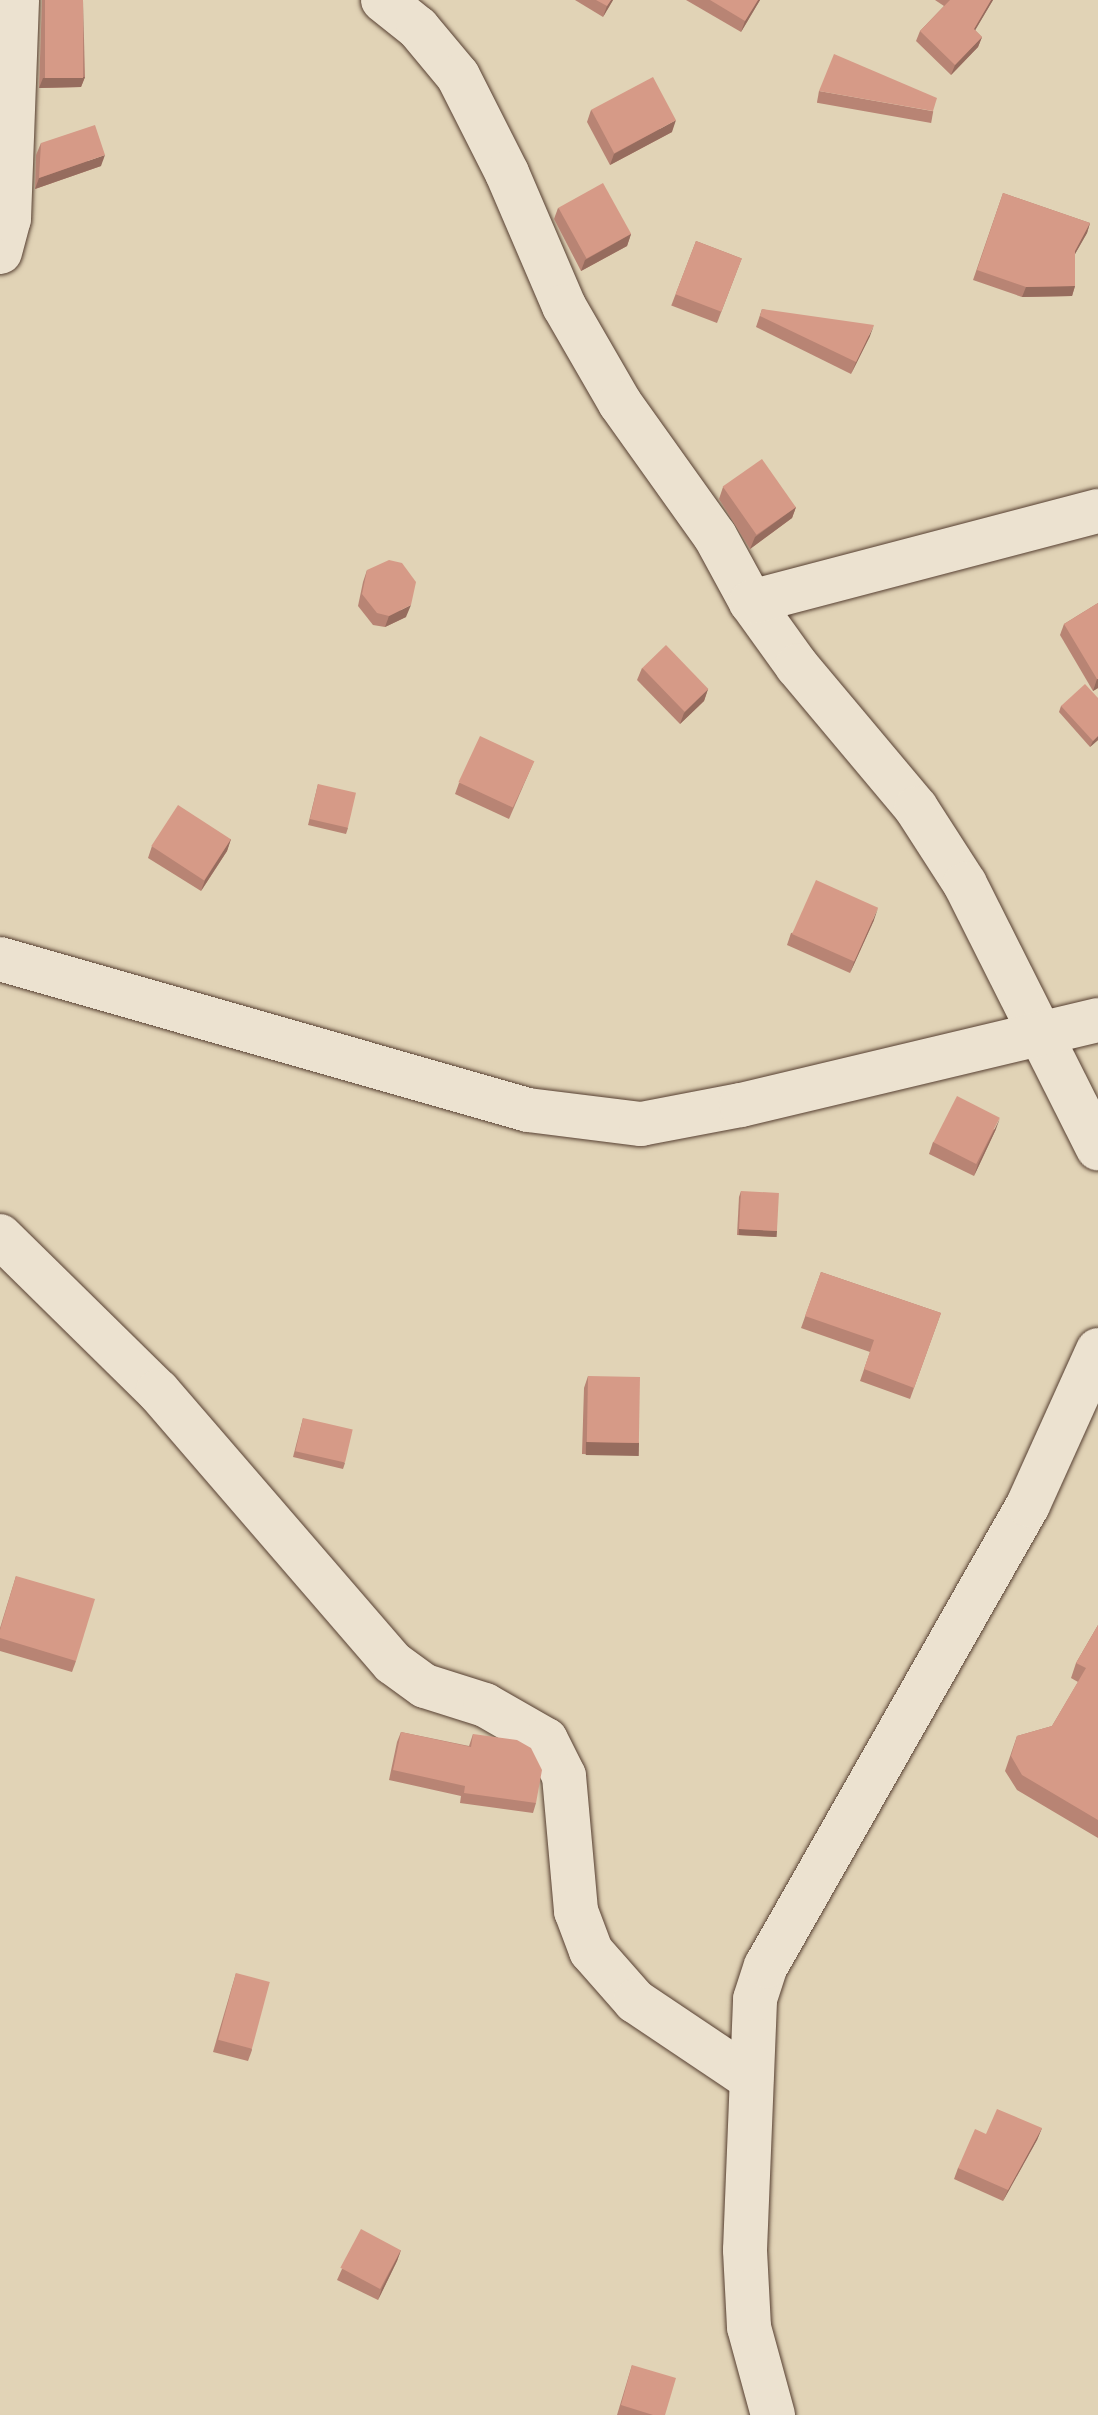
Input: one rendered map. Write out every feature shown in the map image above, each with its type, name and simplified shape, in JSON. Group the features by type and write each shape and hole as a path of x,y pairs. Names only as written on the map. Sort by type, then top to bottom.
{"street":[{"path":"3,228 17,0"},
{"path":"385,1 418,28 458,76 507,173 564,306 620,403 715,536 751,602 797,666 916,808 965,884 1098,1148"},
{"path":"751,602 1098,511"},
{"path":"0,959 528,1110 582,1120 641,1124 1042,1036 1098,1020"},
{"path":"0,1236 158,1391 393,1663 425,1686 485,1705 546,1740 564,1776 576,1911 591,1951 635,2001 751,2079"},
{"path":"773,2415 749,2327 745,2250 755,1999 766,1966 1028,1505 1098,1350"}],"building":[{"path":"45,0 83,0 83,78 45,78"},
{"path":"596,0 611,0 607,6"},
{"path":"710,0 758,0 745,21"},
{"path":"950,0 991,0 974,29 982,37 955,65 920,31"},
{"path":"834,54 937,98 933,111 819,91"},
{"path":"653,77 676,120 614,153 591,110"},
{"path":"95,125 105,155 39,178 41,143"},
{"path":"603,183 631,234 587,258 558,208"},
{"path":"1003,193 1090,223 1075,251 1075,286 1026,287 977,270"},
{"path":"696,241 742,259 721,312 676,294"},
{"path":"762,309 874,325 856,362 760,316"},
{"path":"762,459 796,507 757,535 723,487"},
{"path":"389,560 402,563 416,582 411,605 389,616 377,613 362,594 367,570"},
{"path":"1098,603 1098,679 1097,679 1064,624"},
{"path":"666,645 708,689 685,712 642,668"},
{"path":"1085,684 1098,698 1098,736 1093,741 1061,706"},
{"path":"480,736 534,761 513,808 458,782"},
{"path":"318,784 356,793 348,828 310,819"},
{"path":"178,805 231,839 204,880 151,846"},
{"path":"816,880 878,908 854,962 792,934"},
{"path":"957,1096 1000,1118 976,1164 933,1142"},
{"path":"741,1191 779,1193 777,1231 739,1229"},
{"path":"821,1272 941,1313 914,1388 864,1369 874,1340 805,1316"},
{"path":"588,1376 640,1377 639,1443 587,1442"},
{"path":"303,1418 353,1429 345,1463 295,1451"},
{"path":"16,1576 95,1599 76,1661 0,1638"},
{"path":"1098,1625 1098,1820 1022,1775 1011,1756 1017,1736 1052,1726 1086,1668 1076,1663"},
{"path":"401,1732 471,1747 473,1734 517,1740 531,1748 542,1770 536,1803 464,1793 465,1786 393,1770"},
{"path":"236,1973 270,1982 252,2049 218,2040"},
{"path":"997,2109 1042,2128 1008,2190 958,2168 975,2129 986,2134"},
{"path":"361,2229 401,2250 380,2289 340,2268"},
{"path":"632,2365 676,2378 665,2415 653,2415 621,2405"}]}
